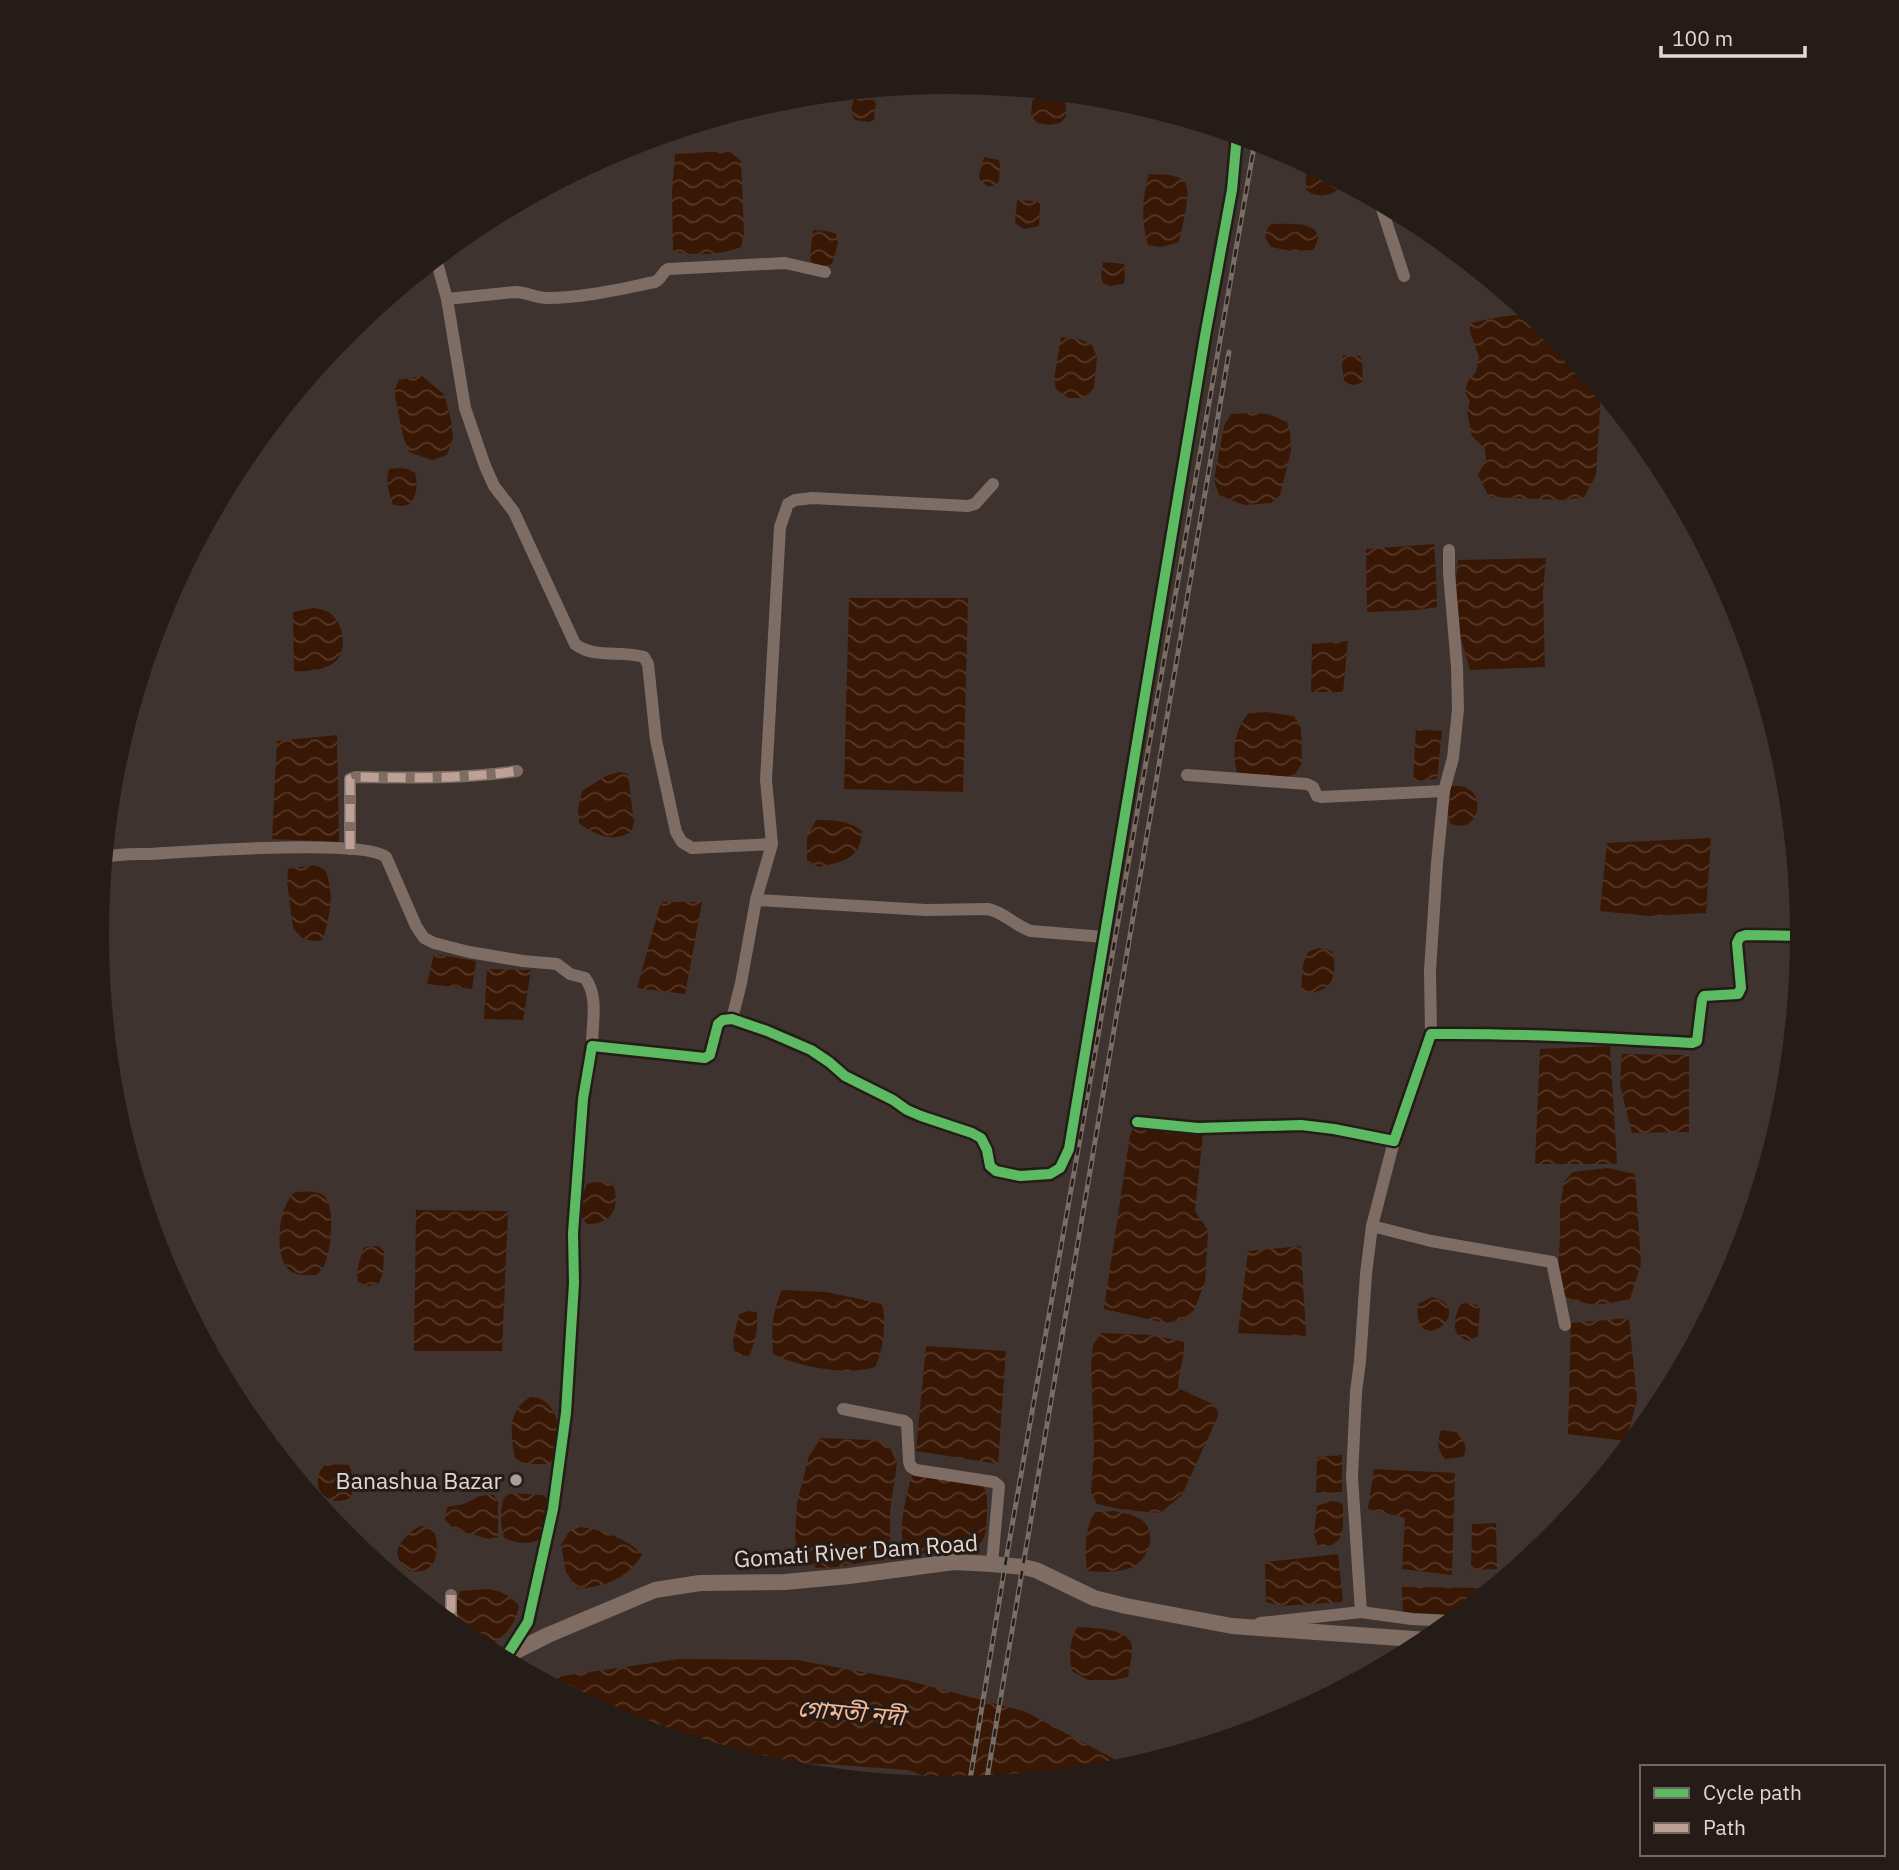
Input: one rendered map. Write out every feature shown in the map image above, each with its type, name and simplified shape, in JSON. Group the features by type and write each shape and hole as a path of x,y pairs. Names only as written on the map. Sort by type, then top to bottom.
{"main road":[{"name":"Gomati River Dam Road","path":"513,1653 548,1634 655,1590 683,1585 785,1582 954,1562 1036,1570 1094,1598 1232,1626 1409,1639"}],"street":[{"path":"592,1046 705,1059 710,1055 718,1024 732,1019 811,1050 845,1076 921,1116 981,1138 990,1166 996,1171 1020,1176 1050,1174 1060,1167 1069,1149 1205,336 1232,190 1236,145"},
{"path":"1384,216 1404,276"},
{"path":"447,299 515,292 544,298 610,291 655,282 661,279 668,269 785,262 825,272"},
{"path":"438,268 447,299 465,408 485,467 494,486 513,512 575,645 583,651 635,654 644,657 648,664 656,740 676,832 682,842 692,848 772,844"},
{"path":"732,1019 756,900 772,844 766,780 780,527 788,503 812,498 968,506 975,504 993,484"},
{"path":"1361,1612 1352,1477 1356,1392 1372,1226 1394,1141 1431,1034 1430,971 1444,791 1453,758 1458,709 1449,550"},
{"path":"350,849 350,779 428,779 517,771"},
{"path":"1187,775 1307,784 1321,797 1444,791"},
{"path":"113,856 219,849 350,849 381,853 386,857 416,926 425,938 469,952 557,964 570,975 585,978 591,986 592,1046 583,1099 573,1233 574,1283 566,1413 555,1495 528,1622 509,1651"},
{"path":"756,900 926,910 988,909 1031,930 1104,937"},
{"path":"1431,1034 1500,1033 1697,1041 1704,996 1738,994 1741,988 1737,943 1740,937 1790,936"},
{"path":"1137,1122 1198,1128 1301,1125 1394,1141"},
{"path":"1372,1226 1431,1241 1552,1262 1565,1325"},
{"path":"843,1409 907,1423 909,1462 916,1470 998,1484 992,1564"},
{"path":"451,1595 451,1611"},
{"path":"1232,1626 1361,1612 1435,1620"}],"water":[{"path":"1033,99 1065,103 1066,117 1060,123 1037,123 1031,115"},
{"path":"873,100 876,103 874,120 869,122 855,120 852,110 854,101"},
{"path":"730,152 741,161 744,234 741,247 707,254 673,252 672,192 675,154"},
{"path":"984,157 999,160 999,181 994,186 981,182 979,176"},
{"path":"1149,174 1175,176 1186,185 1187,200 1179,242 1161,247 1148,245 1143,210"},
{"path":"1306,175 1336,191 1313,194 1306,190"},
{"path":"1017,200 1036,201 1040,204 1039,226 1024,229 1015,223"},
{"path":"1271,224 1297,224 1313,229 1317,233 1317,240 1313,250 1291,251 1271,247 1265,238"},
{"path":"813,230 836,234 838,243 832,264 813,266 810,257"},
{"path":"1103,262 1124,264 1123,284 1110,286 1103,283"},
{"path":"1516,315 1544,341 1600,404 1596,475 1584,497 1563,500 1489,497 1478,475 1486,460 1485,449 1472,436 1467,412 1470,402 1465,392 1468,381 1476,372 1479,357 1470,332 1470,323"},
{"path":"1061,337 1080,339 1092,345 1097,357 1094,388 1084,398 1068,398 1056,389 1054,379"},
{"path":"1343,355 1360,356 1363,380 1359,384 1352,385 1344,381"},
{"path":"422,376 444,394 451,420 453,438 447,455 432,460 409,452 394,391 399,380"},
{"path":"1231,414 1268,414 1287,422 1291,451 1280,495 1271,503 1244,505 1219,495 1214,480 1224,426"},
{"path":"399,468 415,473 416,481 410,504 402,506 393,505 387,482 389,469"},
{"path":"1434,544 1437,607 1367,612 1366,549"},
{"path":"1546,558 1543,592 1545,667 1470,670 1453,609 1458,560"},
{"path":"849,598 968,598 963,792 844,789"},
{"path":"313,608 326,611 337,620 343,638 342,651 336,661 327,666 311,671 294,671 293,612"},
{"path":"1348,641 1343,692 1311,692 1312,644"},
{"path":"1267,712 1294,716 1301,728 1302,763 1294,776 1273,778 1237,772 1234,749 1240,725 1249,713"},
{"path":"1416,729 1442,731 1437,779 1413,781"},
{"path":"337,735 339,842 272,839 277,741"},
{"path":"619,772 628,774 634,823 631,832 617,837 604,836 579,823 578,809 582,791 606,776"},
{"path":"1449,786 1465,787 1476,797 1475,817 1468,824 1451,824 1447,815"},
{"path":"816,820 857,827 862,831 858,848 849,858 819,867 807,860 807,837"},
{"path":"1711,838 1706,913 1649,916 1600,911 1607,843"},
{"path":"313,865 325,869 331,896 323,940 315,941 303,939 293,928 287,881 288,869"},
{"path":"661,902 702,902 685,994 637,988"},
{"path":"1318,948 1332,951 1334,975 1328,986 1306,993 1301,987 1303,965 1308,952"},
{"path":"434,954 476,961 472,989 427,984"},
{"path":"487,969 531,970 523,1020 484,1019"},
{"path":"1610,1046 1617,1164 1535,1164 1540,1049"},
{"path":"1622,1054 1689,1055 1689,1132 1632,1133 1620,1085"},
{"path":"1143,1126 1203,1133 1195,1211 1208,1230 1205,1282 1194,1310 1182,1320 1165,1323 1104,1309 1130,1135 1133,1129"},
{"path":"1608,1168 1635,1174 1641,1264 1630,1299 1588,1304 1562,1295 1558,1268 1560,1207 1564,1182 1573,1172"},
{"path":"608,1183 614,1187 616,1202 608,1218 595,1224 587,1224 581,1215 581,1200 587,1184"},
{"path":"295,1192 320,1193 330,1207 329,1246 325,1263 317,1275 293,1273 284,1264 281,1254 279,1243 282,1219 289,1198"},
{"path":"416,1210 508,1211 502,1351 414,1351"},
{"path":"378,1246 384,1251 383,1273 379,1283 369,1286 358,1282 358,1269 364,1247"},
{"path":"1301,1246 1306,1336 1238,1333 1248,1251"},
{"path":"782,1290 826,1292 882,1304 883,1336 875,1367 850,1371 823,1369 773,1354 773,1321"},
{"path":"1432,1297 1445,1303 1449,1311 1447,1320 1441,1327 1432,1330 1424,1329 1419,1321 1418,1304"},
{"path":"1461,1304 1480,1306 1478,1336 1469,1341 1459,1335 1455,1326"},
{"path":"757,1312 756,1335 749,1356 739,1355 734,1350 733,1341 739,1314"},
{"path":"1629,1318 1637,1400 1629,1428 1621,1440 1568,1434 1571,1323"},
{"path":"1101,1333 1153,1335 1184,1342 1178,1388 1217,1406 1218,1416 1182,1495 1160,1513 1097,1504 1091,1492 1094,1447 1091,1365 1093,1345"},
{"path":"926,1346 1006,1351 998,1464 916,1451"},
{"path":"530,1397 540,1399 548,1405 558,1423 558,1445 549,1464 529,1464 515,1460 512,1425 517,1410"},
{"path":"1441,1430 1459,1435 1465,1447 1463,1457 1445,1459 1439,1446"},
{"path":"821,1438 873,1440 889,1446 897,1463 890,1512 890,1539 882,1559 817,1568 800,1560 795,1537 797,1503 809,1456"},
{"path":"1342,1455 1342,1492 1316,1493 1317,1457"},
{"path":"326,1464 349,1465 353,1481 351,1497 338,1501 326,1498 319,1488 319,1473"},
{"path":"1374,1469 1455,1473 1452,1575 1402,1569 1405,1518 1368,1509"},
{"path":"913,1473 980,1483 985,1490 987,1501 986,1528 982,1541 968,1550 958,1552 907,1553 902,1526"},
{"path":"506,1493 543,1495 549,1500 544,1537 524,1543 504,1538 501,1515"},
{"path":"486,1495 494,1495 498,1501 498,1537 489,1539 454,1529 445,1520 447,1507 464,1504"},
{"path":"1332,1501 1340,1502 1343,1506 1341,1535 1334,1544 1318,1546 1314,1534 1317,1506"},
{"path":"1115,1511 1143,1521 1150,1533 1149,1547 1137,1564 1126,1569 1113,1572 1087,1571 1086,1540 1091,1519 1095,1512"},
{"path":"1496,1523 1497,1569 1471,1570 1472,1524"},
{"path":"424,1526 434,1531 436,1555 427,1569 409,1571 399,1559 398,1547 412,1531"},
{"path":"580,1527 613,1536 642,1554 630,1569 615,1580 577,1589 566,1572 561,1545 569,1532"},
{"path":"1338,1554 1343,1602 1281,1606 1266,1602 1265,1562"},
{"path":"1402,1587 1478,1588 1442,1615 1403,1614"},
{"path":"460,1591 497,1591 519,1606 515,1620 498,1641 455,1614"},
{"path":"1077,1627 1107,1630 1128,1638 1132,1651 1128,1677 1088,1680 1072,1671 1070,1649"},
{"name":"গোমতী নদী","path":"679,1659 797,1660 906,1680 1026,1712 1114,1759 1004,1774 950,1776 921,1775 908,1770 814,1764 732,1747 679,1731 628,1712 558,1678"}],"railway":[{"path":"971,1775 1005,1566 1253,151"},
{"path":"988,1775 1229,352"}],"marked path":[{"path":"350,849 350,779 457,777 517,771"},
{"path":"451,1595 451,1611"}],"cycle path":[{"path":"510,1651 528,1622 553,1509 566,1413 574,1283 573,1233 583,1099 592,1046 705,1058 710,1055 718,1024 732,1019 811,1050 845,1076 907,1110 981,1138 990,1166 996,1171 1020,1176 1050,1174 1060,1168 1069,1149 1205,336 1232,190 1236,145"},
{"path":"1137,1122 1198,1128 1301,1125 1394,1141 1431,1034 1529,1035 1692,1043 1697,1041 1704,996 1738,994 1741,988 1737,943 1740,937 1790,936"}],"place":[{"name":"Banashua Bazar","path":"516,1480"}]}
